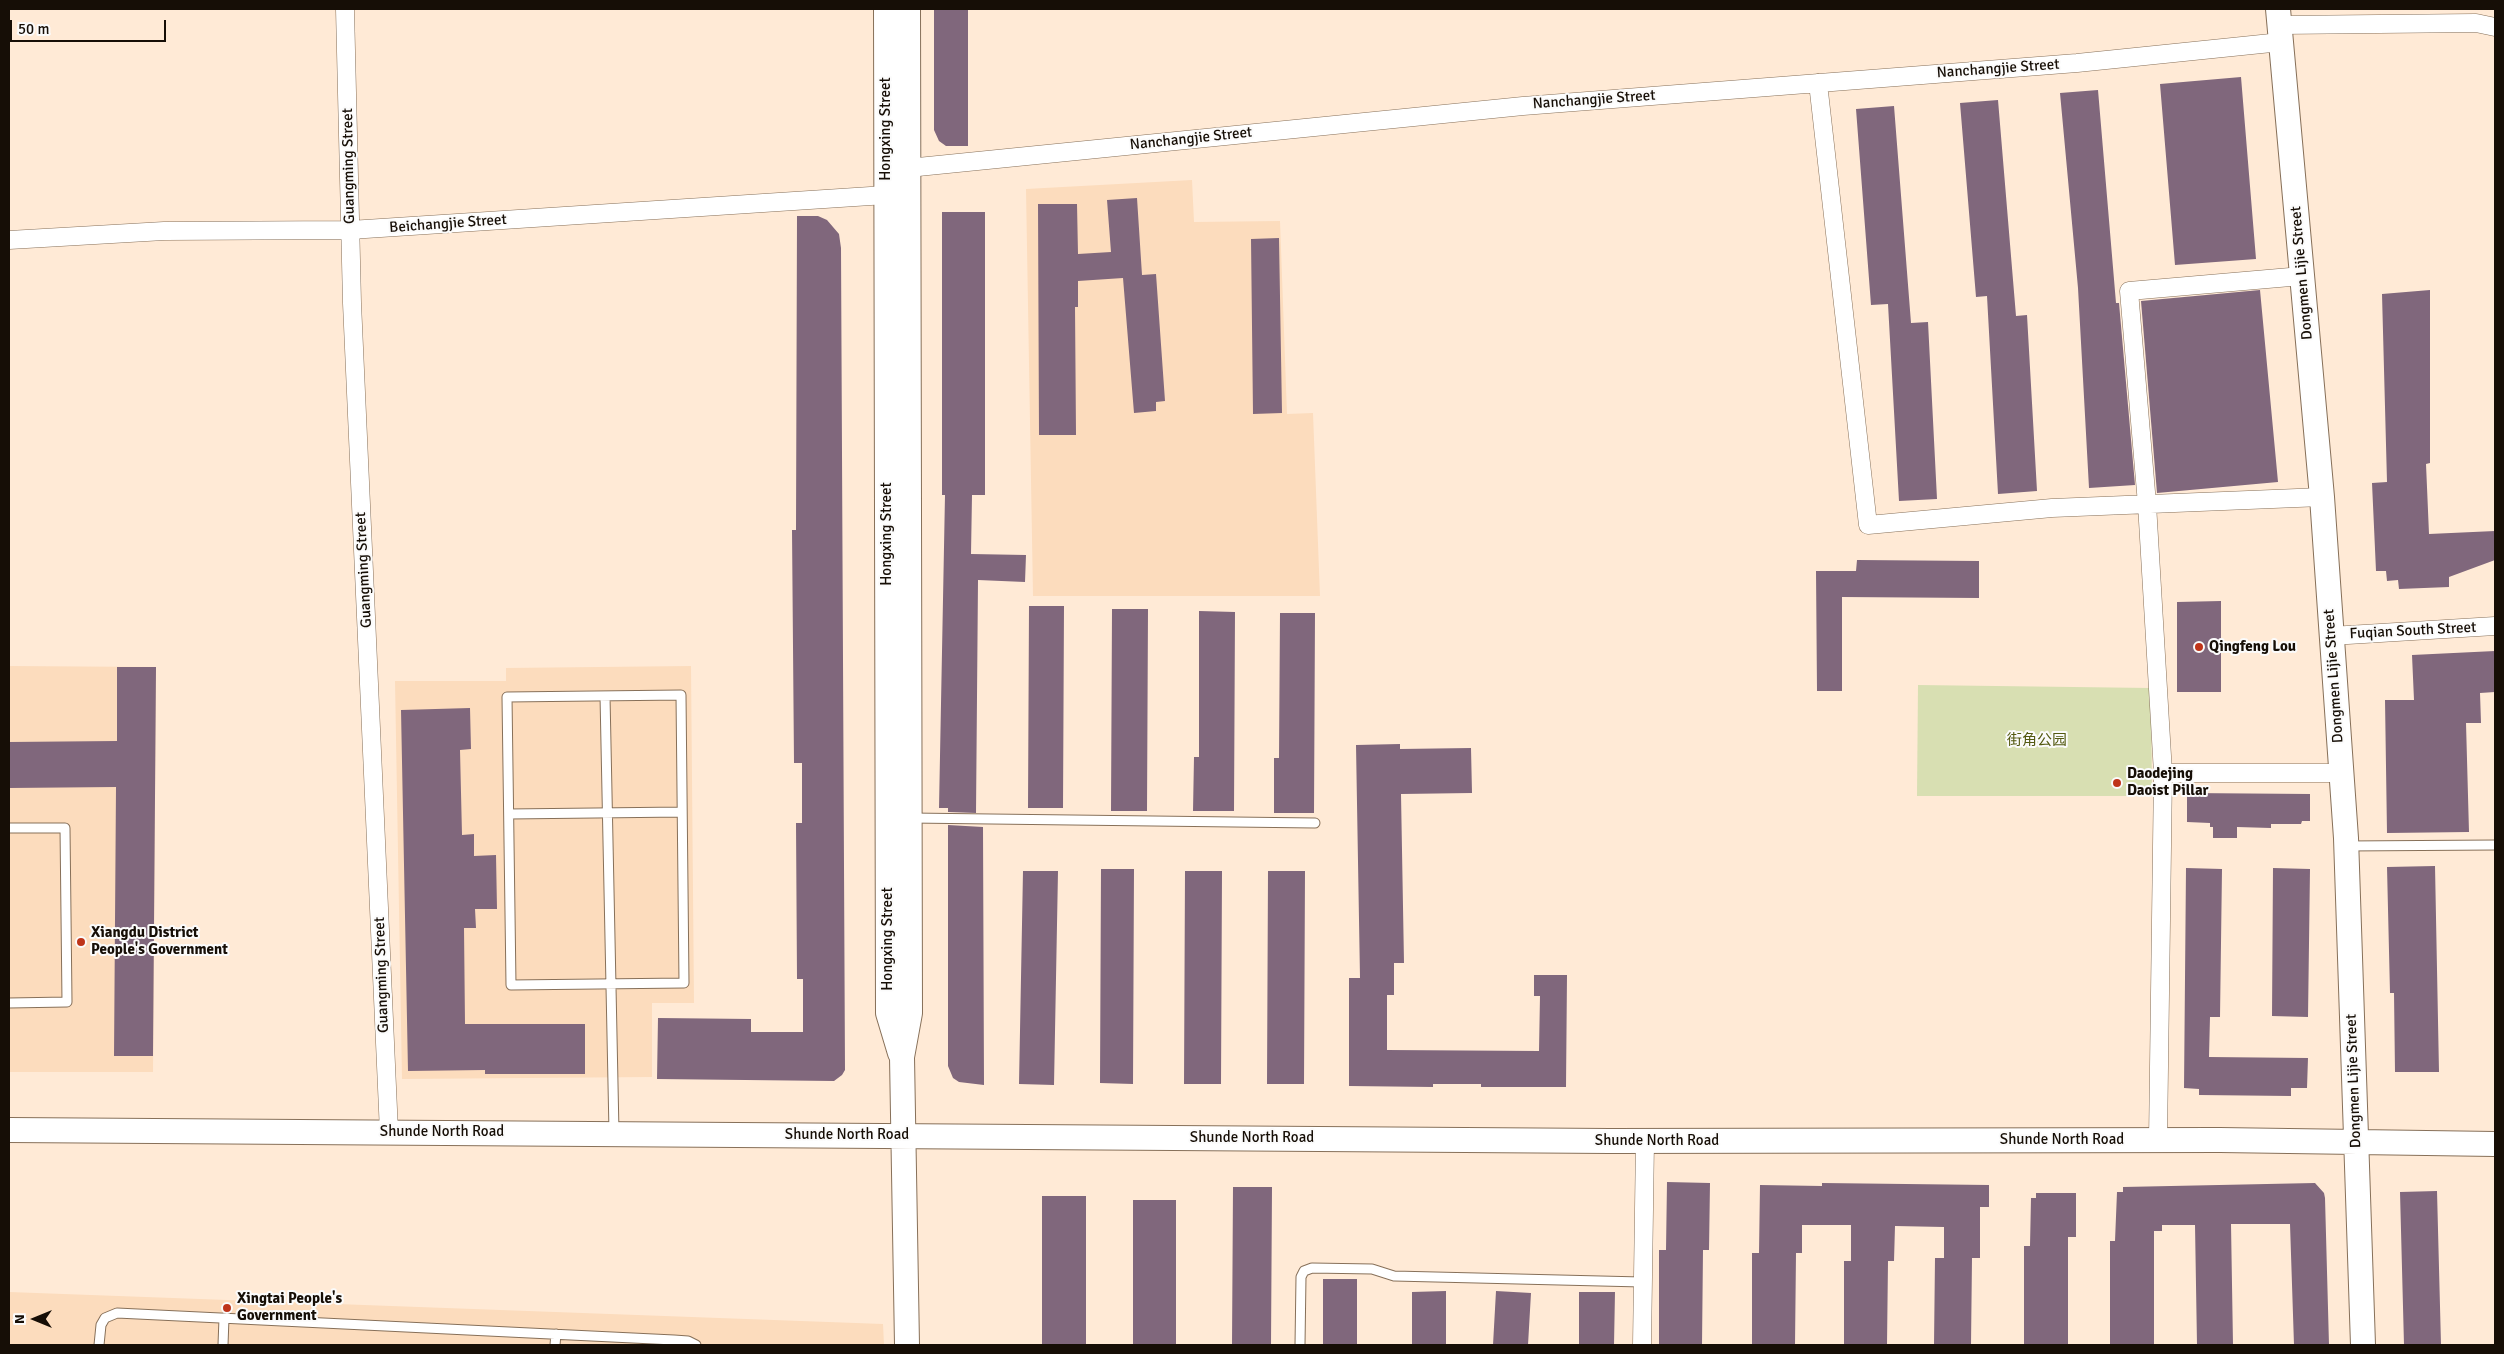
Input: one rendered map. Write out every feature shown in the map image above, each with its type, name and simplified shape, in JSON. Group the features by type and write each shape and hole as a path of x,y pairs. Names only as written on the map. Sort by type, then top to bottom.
{"street":[{"name":"Guangming Street","path":"345,9 350,230 389,1132"},
{"name":"Hongxing Street","path":"886,9 888,1013 902,1057"},
{"name":"Hongxing Street","path":"907,1345 902,1057 910,1013 908,9"},
{"name":"Nanchangjie Street","path":"908,168 1523,106 2077,63 2280,25 2476,23 2495,26"},
{"name":"Dongmen Lijie Street","path":"2280,25 2322,497 2346,846 2363,1345"},
{"path":"1818,83 1868,525 2052,508 2322,497"},
{"name":"Beichangjie Street","path":"9,240 164,231 350,230 886,195"},
{"path":"2158,1140 2163,773 2147,504 2129,291 2302,276"},
{"name":"Fuqian South Street","path":"2331,636 2495,626"},
{"path":"2163,773 2341,772"},
{"name":"Shunde North Road","path":"9,1130 1644,1141 2158,1140 2495,1144"},
{"path":"1642,1345 1644,1141"}],"lane":[{"path":"681,695 684,983 510,985 507,697 606,696 681,695"},
{"path":"606,696 614,1133"},
{"path":"509,814 682,812"},
{"path":"910,818 1315,823"},
{"path":"9,828 65,828 67,1002 9,1003"},
{"path":"2346,846 2495,845"},
{"path":"1300,1345 1301,1277 1304,1272 1312,1268 1372,1269 1394,1276 1642,1282"},
{"path":"99,1345 101,1324 105,1318 117,1313 674,1340 696,1345"},
{"path":"223,1345 224,1318"},
{"path":"556,1334 556,1345"}],"shaded area":[{"path":"1192,180 1194,222 1280,221 1287,414 1313,413 1320,596 1033,596 1026,189"},
{"name":"Xiangdu District People's Government","path":"9,666 156,667 153,1072 9,1072"},
{"path":"691,666 694,1003 652,1003 652,1077 402,1079 395,681 506,681 506,668"},
{"name":"Xingtai People's Government","path":"9,1292 883,1324 884,1345 9,1345"}],"green space":[{"name":"街角公园","path":"1918,685 2151,688 2152,796 1917,796"}],"building":[{"path":"934,9 968,9 968,146 946,146 939,141 934,130"},
{"path":"2241,77 2256,259 2175,265 2160,84"},
{"path":"2098,90 2116,303 2119,303 2135,485 2089,488 2078,288 2060,93"},
{"path":"1998,100 2016,316 2027,315 2037,491 1998,494 1987,296 1976,297 1960,103"},
{"path":"1894,106 1911,323 1928,322 1937,499 1899,501 1888,304 1871,305 1856,109"},
{"path":"1137,198 1142,275 1156,274 1165,401 1156,402 1156,411 1134,413 1123,278 1078,281 1078,307 1075,307 1076,435 1039,435 1038,204 1077,204 1078,254 1111,252 1107,200"},
{"path":"942,212 985,212 985,495 972,495 971,554 1026,555 1025,582 978,580 976,813 948,812 948,808 939,808 945,495 942,495"},
{"path":"797,216 818,216 827,220 839,234 841,248 845,1070 834,1081 657,1079 658,1018 751,1019 751,1032 803,1032 803,979 797,979 796,823 802,823 802,763 794,763 792,530 796,530"},
{"path":"1279,238 1282,413 1253,414 1251,239"},
{"path":"2260,290 2278,482 2157,493 2141,301"},
{"path":"2430,290 2430,463 2426,464 2429,534 2495,531 2495,560 2449,577 2449,587 2399,589 2398,580 2387,581 2386,571 2376,571 2372,483 2387,482 2382,294"},
{"path":"1857,560 1979,561 1979,598 1842,597 1842,691 1817,691 1816,571 1856,571"},
{"name":"Qingfeng Lou","path":"2221,601 2221,692 2177,692 2177,602"},
{"path":"1029,606 1064,606 1063,808 1028,808"},
{"path":"1112,609 1148,609 1147,811 1111,811"},
{"path":"1199,611 1235,612 1234,811 1193,811 1194,757 1199,757"},
{"path":"1280,613 1315,613 1314,813 1274,813 1274,758 1279,758"},
{"path":"2495,651 2495,692 2480,693 2481,723 2466,723 2469,832 2387,833 2385,700 2414,700 2412,655"},
{"path":"117,667 156,667 153,1056 114,1056 116,787 9,788 9,742 117,741"},
{"path":"470,708 471,749 460,750 462,835 474,834 474,856 496,855 497,909 475,909 476,928 464,928 465,1024 585,1024 585,1074 485,1074 485,1070 408,1071 401,710"},
{"path":"1400,744 1400,749 1471,748 1472,793 1401,794 1404,963 1394,963 1394,995 1387,995 1387,1050 1539,1051 1540,996 1534,996 1534,975 1567,975 1566,1087 1481,1087 1481,1084 1433,1084 1433,1087 1349,1086 1349,978 1360,978 1356,745"},
{"path":"2187,793 2310,794 2310,821 2302,821 2301,824 2271,824 2271,828 2237,827 2237,838 2213,838 2213,827 2210,827 2210,823 2187,822"},
{"path":"948,825 983,827 984,1085 959,1082 953,1078 948,1066"},
{"path":"2435,866 2439,1072 2395,1072 2394,993 2390,993 2387,867"},
{"path":"2186,868 2222,869 2220,1017 2210,1017 2209,1057 2308,1058 2307,1088 2291,1088 2291,1096 2199,1095 2199,1089 2184,1088"},
{"path":"2273,868 2310,869 2308,1017 2272,1016"},
{"path":"1101,869 1134,869 1133,1084 1100,1083"},
{"path":"1023,871 1058,871 1054,1085 1019,1084"},
{"path":"1185,871 1222,871 1221,1084 1184,1084"},
{"path":"1268,871 1305,871 1304,1084 1267,1084"},
{"path":"1667,1182 1710,1183 1709,1250 1703,1250 1702,1345 1659,1345 1659,1250 1666,1250"},
{"path":"1822,1183 1989,1185 1989,1207 1980,1207 1980,1258 1972,1258 1971,1345 1934,1345 1935,1258 1944,1258 1944,1227 1895,1226 1894,1261 1888,1261 1887,1345 1844,1345 1844,1261 1851,1261 1851,1225 1802,1225 1802,1253 1796,1253 1795,1345 1752,1345 1752,1253 1759,1253 1760,1185 1822,1186"},
{"path":"2315,1183 2324,1193 2325,1198 2329,1345 2294,1345 2290,1224 2231,1224 2233,1345 2197,1345 2195,1225 2162,1225 2162,1231 2154,1231 2154,1345 2110,1345 2110,1241 2115,1241 2117,1192 2123,1192 2123,1187"},
{"path":"1233,1187 1272,1187 1271,1345 1232,1345"},
{"path":"2437,1191 2441,1345 2404,1345 2400,1192"},
{"path":"2036,1193 2076,1193 2076,1237 2068,1237 2068,1345 2024,1345 2024,1246 2030,1246 2031,1198 2036,1198"},
{"path":"1042,1196 1086,1196 1086,1345 1042,1345"},
{"path":"1133,1200 1176,1200 1176,1345 1133,1345"},
{"path":"1323,1279 1357,1279 1357,1345 1323,1345"},
{"path":"1446,1291 1446,1345 1412,1345 1412,1292"},
{"path":"1496,1291 1531,1293 1528,1345 1493,1345"},
{"path":"1579,1292 1615,1292 1614,1345 1579,1345"}],"place":[{"name":"Qingfeng Lou","path":"2199,647"},
{"name":"Daodejing Daoist Pillar","path":"2117,783"},
{"name":"Xiangdu District People's Government","path":"81,942"},
{"name":"Xingtai People's Government","path":"227,1308"}]}
